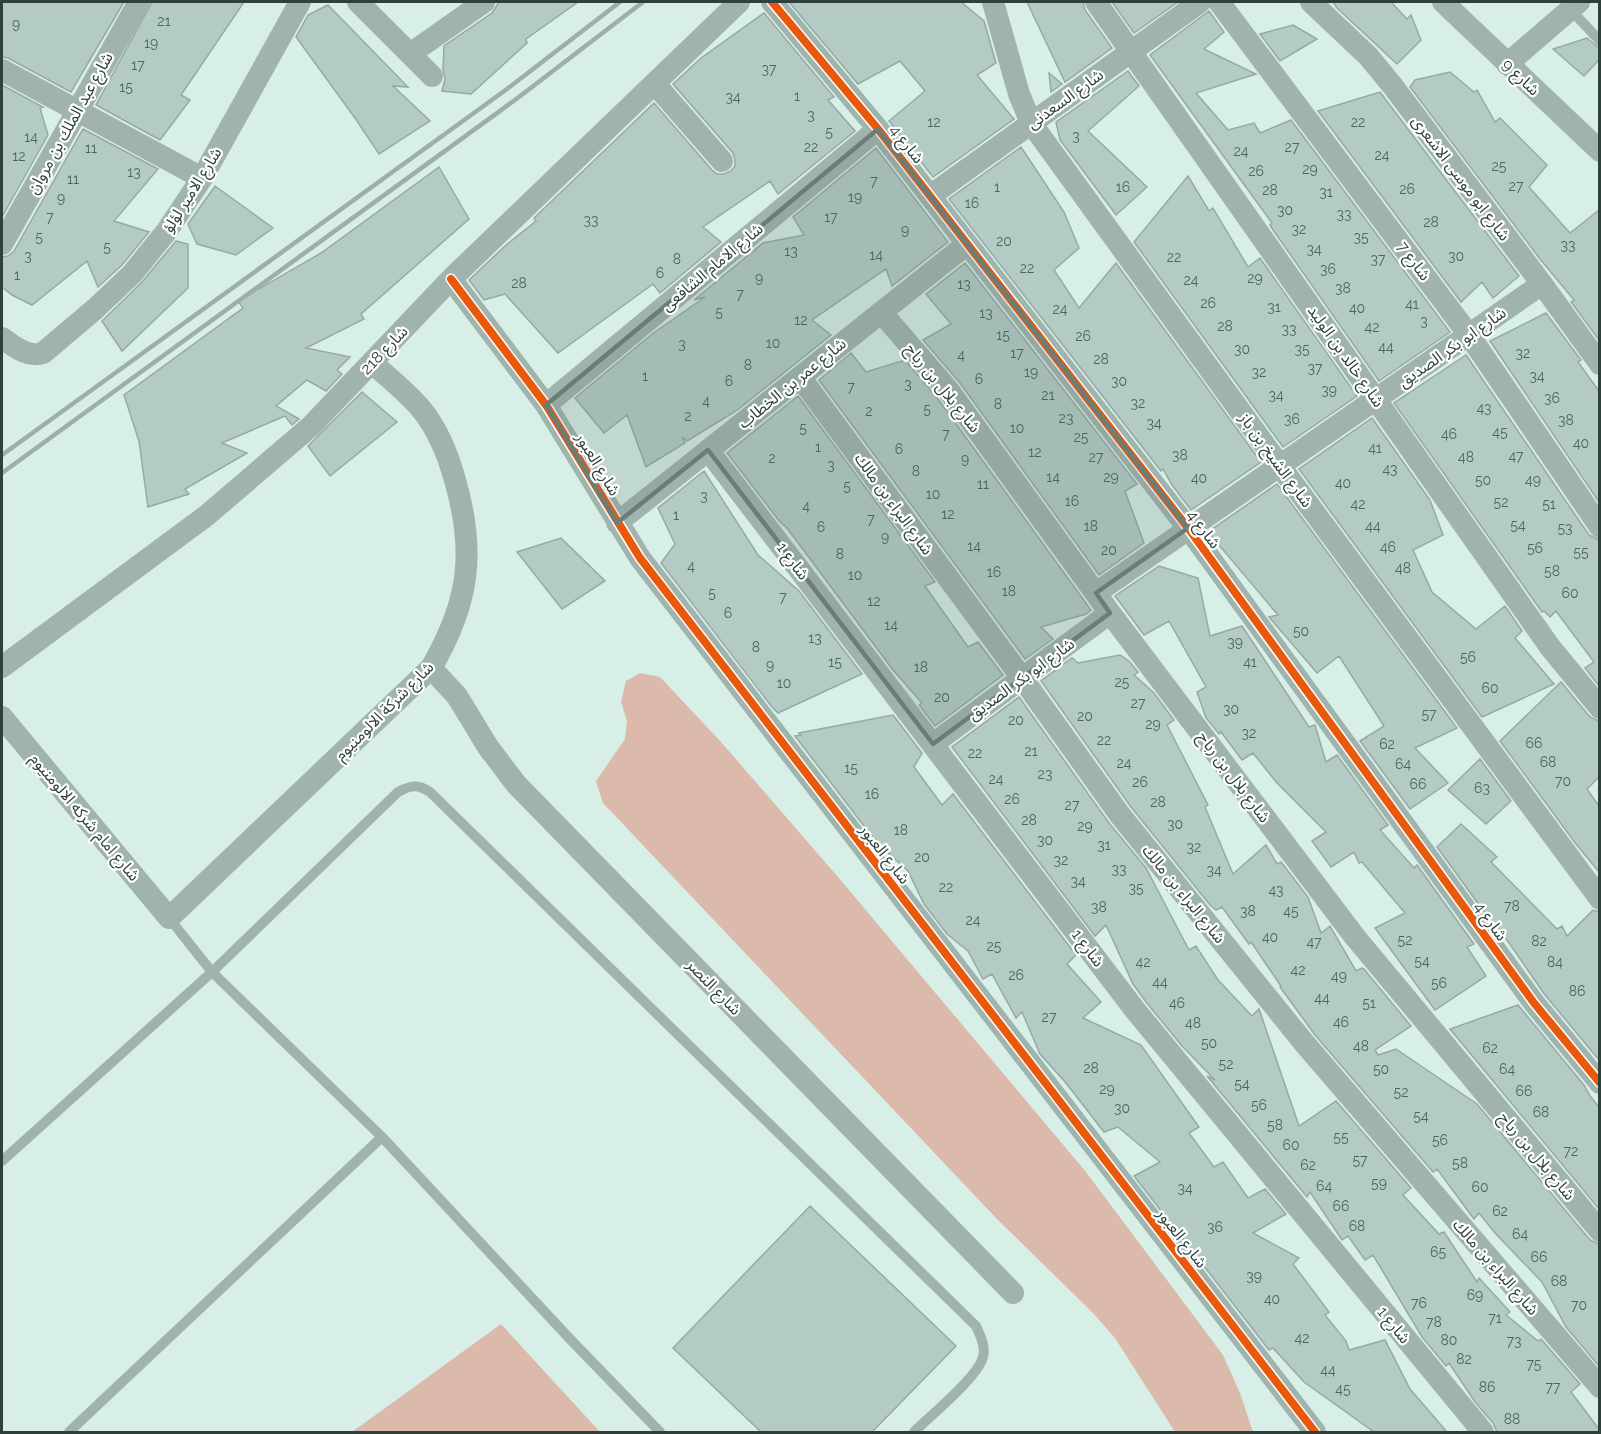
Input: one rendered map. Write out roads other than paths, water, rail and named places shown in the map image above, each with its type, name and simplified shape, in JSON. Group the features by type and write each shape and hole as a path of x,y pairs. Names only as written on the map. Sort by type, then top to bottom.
{"street":[{"name":"شارع عبد الملك بن مروان","path":"2,244 139,2"},
{"name":"شارع الامير لؤلؤ","path":"4,344 31,355 43,353 132,274 166,232 202,178 300,2"},
{"path":"358,2 432,76"},
{"path":"410,54 484,2"},
{"name":"شارع 218","path":"2,667 206,516 311,426 451,279 739,2"},
{"name":"شارع 4","path":"772,2 878,129 1188,528 1534,1003 1599,1083"},
{"name":"شارع الشيخ بن باز","path":"993,2 1019,94 1031,123 1599,899"},
{"name":"شارع خالد بن الوليد","path":"1096,2 1132,50 1550,647 1599,708"},
{"name":"شارع السعدنى","path":"930,196 1200,2"},
{"name":"شارع 7","path":"1219,2 1469,335 1599,527"},
{"name":"شارع ابو موسى الاشعرى","path":"1311,2 1368,56 1392,85 1542,284 1599,364"},
{"name":"شارع 9","path":"1443,2 1599,151"},
{"path":"1507,64 1575,5"},
{"path":"2,70 202,178"},
{"path":"655,84 722,160"},
{"name":"شارع الامام الشافعى","path":"546,405 878,129"},
{"name":"شارع عمر بن الخطاب","path":"617,523 967,244"},
{"name":"شارع العبور","path":"451,279 546,405 640,558 1315,1432"},
{"name":"شارع ابو بكر الصديق","path":"1096,593 1542,284"},
{"name":"شارع بلال بن رباح","path":"881,312 949,391 1110,613 1355,937 1599,1231"},
{"name":"شارع شركة الالومنيوم","path":"169,918 431,668 446,643 457,616 464,587 467,539 461,500 449,458 433,426 411,397 372,363"},
{"name":"شارع البراء بن مالك","path":"800,377 1120,815 1305,1044 1599,1388"},
{"name":"شارع 1","path":"708,450 1135,1010 1483,1432"},
{"name":"شارع ابو بكر الصديق","path":"933,744 1110,613"},
{"name":"شارع النصر","path":"431,668 457,696 488,747 516,784 1012,1293"},
{"name":"شارع امام شركه الالومنيوم","path":"2,717 169,918"}],"lane":[{"path":"1575,5 1599,41"},
{"path":"2,1161 212,972 398,792 410,786 420,786 430,792 976,1326 983,1342 984,1355 977,1370 914,1432"},
{"path":"169,918 212,972 382,1137 660,1432"},
{"path":"69,1432 382,1137"}],"railway":[{"path":"2,455 507,89 620,2"},
{"path":"2,473 515,100 643,2"}]}
